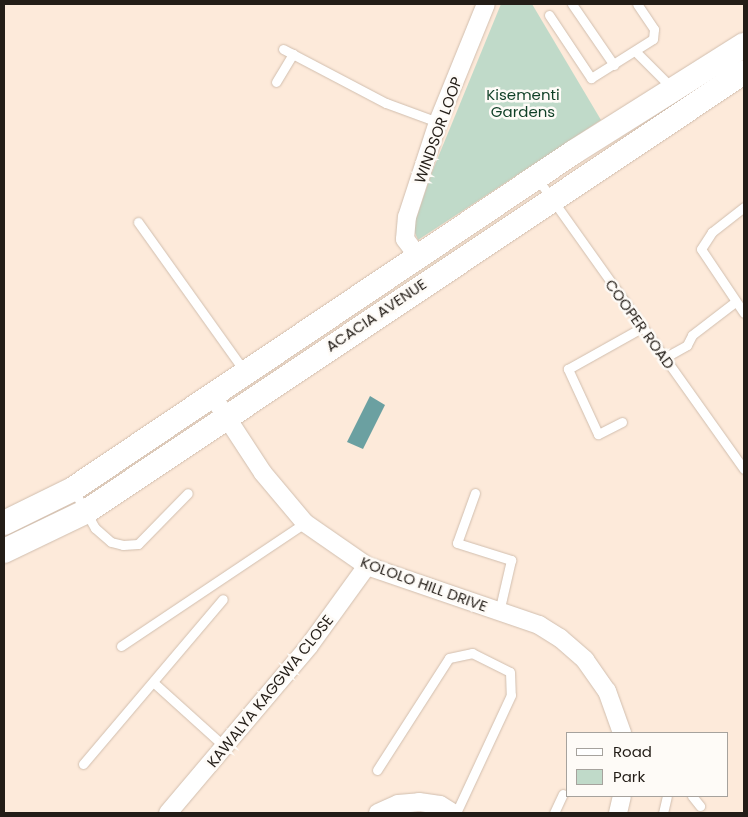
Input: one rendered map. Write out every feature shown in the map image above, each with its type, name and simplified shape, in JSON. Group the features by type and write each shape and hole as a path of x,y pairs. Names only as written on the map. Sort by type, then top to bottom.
{"main road":[{"name":"ACACIA AVENUE","path":"4,523 73,489 417,255 673,88 743,48"},
{"name":"ACACIA AVENUE","path":"4,551 87,511 744,72"}],"street":[{"name":"WINDSOR LOOP","path":"417,255 405,239 407,217 438,122 486,4"},
{"name":"KOLOLO HILL DRIVE","path":"212,395 263,473 305,523 367,566 539,626 585,660 607,692 622,732"},
{"name":"KAWALYA KAGGWA CLOSE","path":"168,813 226,748 367,566"},
{"path":"618,813 622,797"},
{"path":"378,813 398,804 419,802 440,805 454,813"}],"lane":[{"path":"572,4 614,65"},
{"path":"550,15 588,78 614,65 653,39 654,29 637,4"},
{"path":"283,49 386,103 438,122"},
{"path":"635,51 673,88"},
{"path":"276,82 293,54"},
{"name":"COOPER ROAD","path":"537,178 551,201 744,469"},
{"path":"744,206 712,232 701,249 744,313"},
{"path":"138,222 245,372"},
{"path":"664,358 687,345 692,335 735,302"},
{"path":"622,422 598,434 568,369 643,328"},
{"path":"73,489 110,542 138,544 188,493"},
{"path":"475,493 458,542 511,560 500,612"},
{"path":"122,646 305,523"},
{"path":"83,764 223,598"},
{"path":"377,770 449,658 472,653 510,672 511,694 454,813"},
{"path":"153,682 226,748"},
{"path":"554,813 563,794"},
{"path":"663,813 667,797"},
{"path":"693,797 700,806"}],"green space":[{"name":"Kisementi Gardens","path":"501,4 532,4 601,120 418,240 413,228 432,172"}],"water":[{"path":"370,396 385,405 363,449 347,442"}]}
